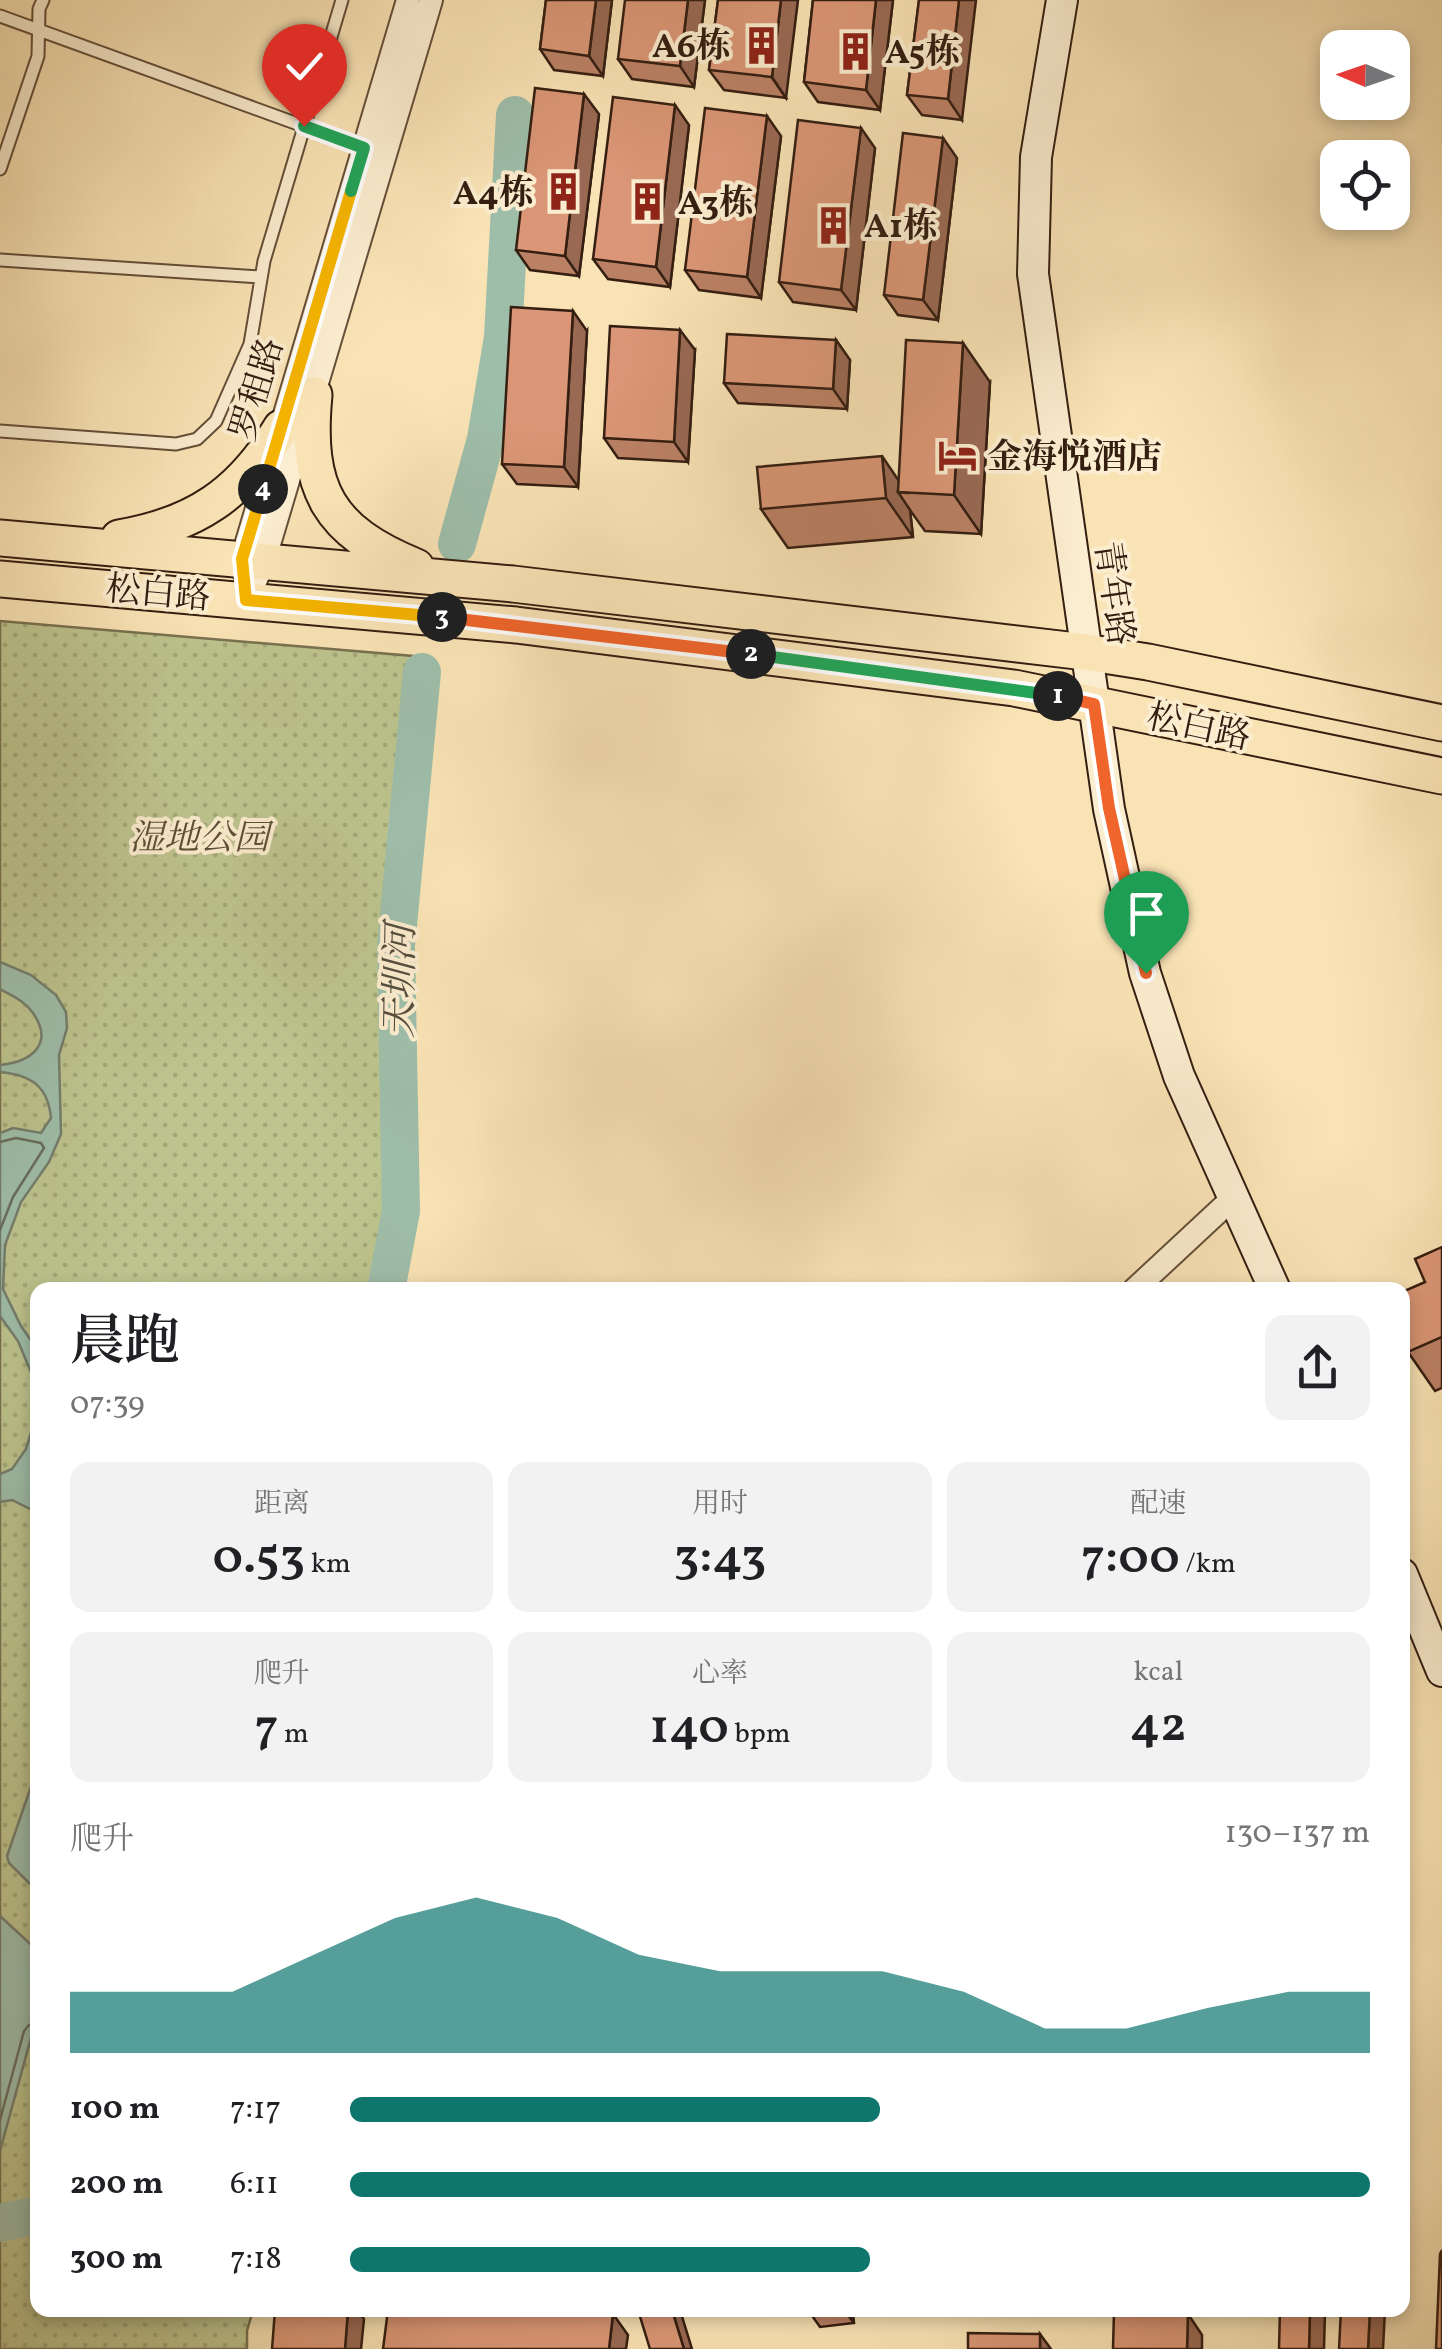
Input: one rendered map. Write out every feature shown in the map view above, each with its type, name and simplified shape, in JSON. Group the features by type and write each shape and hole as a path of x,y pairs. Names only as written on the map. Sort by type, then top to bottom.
{"main road":[{"path":"314,395 314,464 320,486 339,521 387,554 450,578"},
{"path":"74,544 152,531 210,508 257,464 281,428"},
{"name":"松白路","path":"0,538 450,578 1085,652 1442,722"},
{"name":"松白路","path":"0,579 516,624 1014,688 1442,776"}],"street":[{"name":"罗租路","path":"246,600 281,428 408,0"},
{"name":"罗租路","path":"253,560 314,395 432,0"},
{"name":"青年路","path":"1062,0 1036,157 1032,235 1037,313 1109,808 1146,973 1179,1076 1271,1282"},
{"path":"1143,1282 1234,1197"},
{"path":"1410,1593 1442,1670"}],"lane":[{"path":"0,168 38,56 42,0"},
{"path":"0,431 176,444 197,439 216,422 250,344 261,277 342,0"},
{"path":"0,16 364,148"},
{"path":"0,260 261,277"}],"green space":[{"name":"湿地公园","path":"0,621 413,656 388,947 393,1213 380,1282 30,1282 30,2317 251,2317 247,2349 0,2349"}],"water":[{"path":"0,962 31,975 56,995 66,1012 67,1028 59,1055 61,1134 49,1162 21,1202 5,1245 3,1289 30,1339 30,1370 18,1341 0,1316 0,1133 13,1128 41,1133 51,1118 46,1098 36,1084 0,1072 0,1065 21,1060 36,1050 41,1034 30,1009 0,989"},
{"path":"30,1436 30,1509 12,1500 0,1502 0,1474 12,1469"},
{"path":"30,1789 30,1883 7,1856"},
{"path":"0,1916 30,1944 30,2042 0,2151"}],"building":[{"path":"546,0 596,0 589,56 540,49"},
{"path":"625,0 688,0 680,66 618,59"},
{"path":"718,0 781,0 772,77 709,70"},
{"name":"A5栋","path":"813,0 876,0 866,90 804,82"},
{"path":"919,0 959,0 948,99 907,95"},
{"path":"535,88 584,94 565,256 516,250"},
{"name":"A3栋","path":"613,97 675,105 656,267 593,259"},
{"path":"705,108 767,116 747,277 685,270"},
{"name":"A1栋","path":"798,120 861,128 841,290 779,282"},
{"path":"903,133 943,138 923,300 884,295"},
{"path":"511,307 573,311 564,467 502,464"},
{"path":"610,326 680,330 674,442 604,438"},
{"path":"727,334 836,340 833,389 724,383"},
{"path":"906,340 963,343 954,495 898,492"},
{"path":"882,456 886,498 761,509 757,467"},
{"path":"1442,1247 1442,1337 1410,1351 1410,1289 1425,1282 1415,1259"},
{"path":"1442,2250 1442,2349 1436,2349 1440,2254"},
{"path":"274,2317 347,2317 345,2349 272,2349"},
{"path":"387,2317 613,2317 609,2349 383,2349"},
{"path":"640,2317 674,2317 684,2349 650,2349"},
{"path":"1114,2317 1188,2317 1187,2349 1113,2349"},
{"path":"1280,2317 1310,2317 1309,2349 1279,2349"},
{"path":"1341,2317 1370,2317 1368,2349 1339,2349"},
{"path":"968,2333 1040,2334 1040,2349 968,2349"}],"waterway":[{"name":"天圳河","path":"457,544 486,439 503,337 515,115"},
{"name":"天圳河","path":"388,1282 401,1211 396,946 422,672"},
{"name":"天圳河","path":"0,2223 30,2217"}],"place":[{"name":"A6栋","path":"761,45"},
{"name":"A5栋","path":"855,51"},
{"name":"A4栋","path":"564,192"},
{"name":"A3栋","path":"648,202"},
{"name":"A1栋","path":"834,225"},
{"name":"金海悦酒店","path":"957,456"}],"route":[{"path":"304,126 364,148 242,559 246,600 516,624 1014,688 1094,704 1109,808 1146,973"}]}
